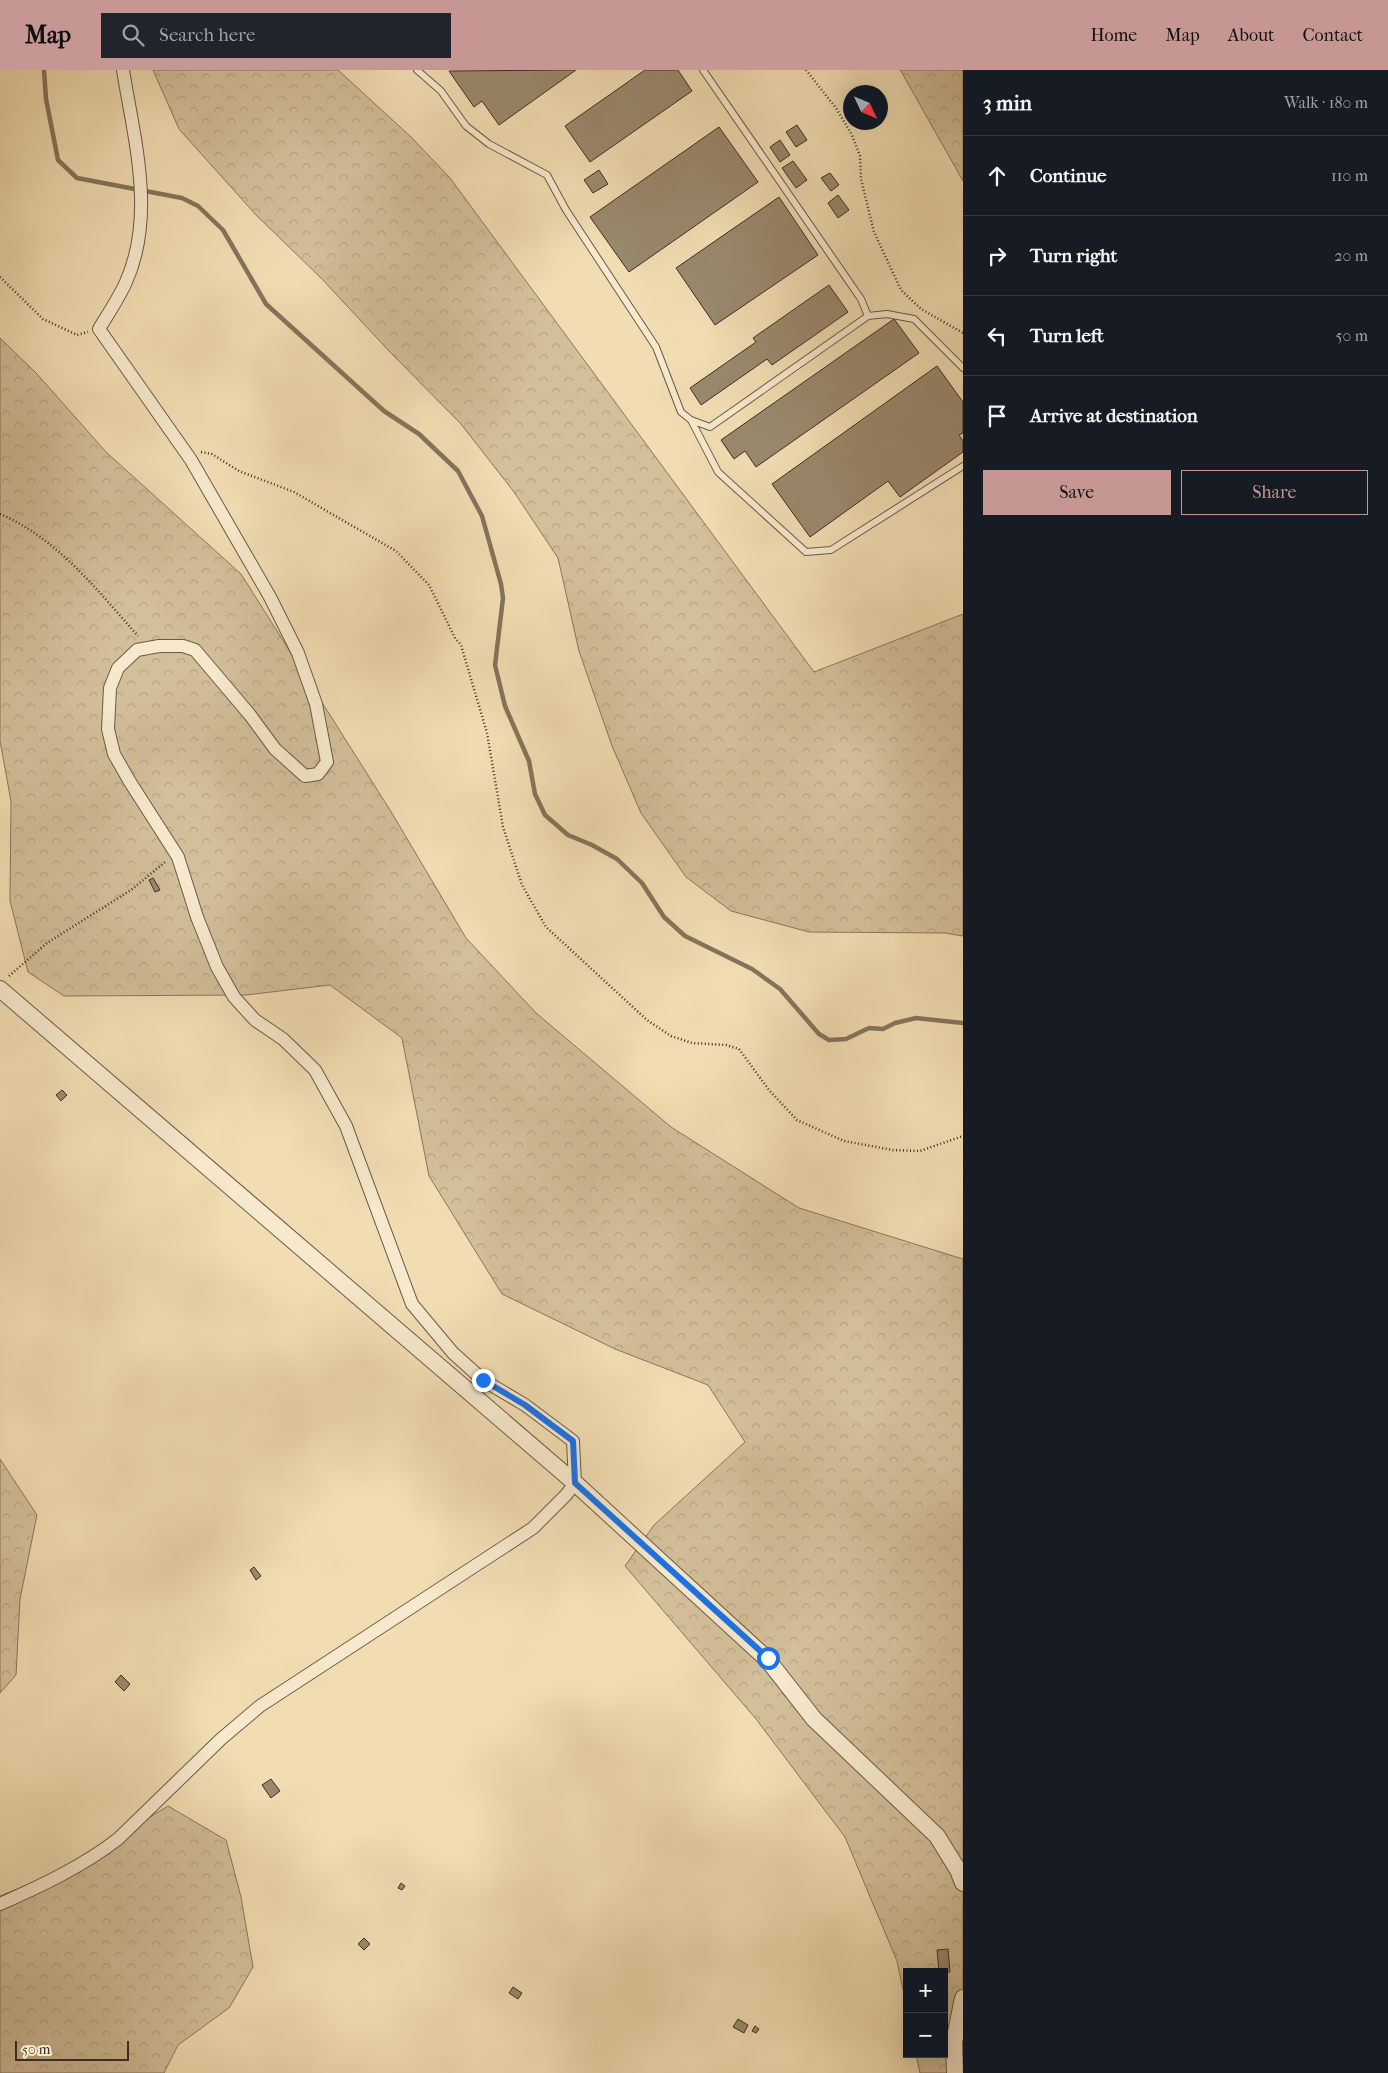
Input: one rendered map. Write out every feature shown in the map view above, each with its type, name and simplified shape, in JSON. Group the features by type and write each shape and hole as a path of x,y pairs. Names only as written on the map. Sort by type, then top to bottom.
{"street":[{"path":"0,1904 76,1867 104,1850 118,1839 221,1739 260,1706 533,1528 566,1496 575,1483 573,1441 525,1405 483,1380 453,1353 412,1304 346,1126 315,1070 283,1038 255,1020 234,997 217,967 176,853 114,754 108,729 110,688 118,668 137,650 183,646 195,650 250,715 275,749 305,776 318,774 327,762 316,704 298,653 270,596 183,448 99,329 126,282 137,246 143,214 138,162 123,70"},
{"path":"2,992 575,1483 768,1658 814,1719 937,1836 958,1870 963,1884"},
{"path":"955,2073 954,2042 963,1998"}],"lane":[{"path":"418,70 441,91 466,126 489,144 546,175 566,210 656,347 681,412 691,420 710,427 868,316 887,314 914,319 963,368"},
{"path":"703,70 856,291 868,316"},
{"path":"691,420 718,472 806,552 831,550 963,466"}],"path":[{"path":"806,70 836,108 852,134 860,156 861,178 874,232 901,290 921,310 963,333"},
{"path":"0,277 43,319 76,335 99,329"},
{"path":"183,448 212,454 239,471 294,492 396,551 429,585 455,638 461,645 487,733 503,827 522,885 546,926 647,1020 671,1036 692,1043 726,1045 739,1049 769,1090 797,1120 844,1141 893,1150 920,1152 963,1136"},
{"path":"0,514 23,524 48,544 87,580 150,648"},
{"path":"2,992 4,980 48,943 131,890 176,853"}],"green space":[{"path":"153,70 338,70 411,137 450,178 814,672 963,614 963,936 945,933 809,932 731,911 686,877 641,813 612,746 579,651 558,558 514,492 461,424 321,278 256,215 179,129"},
{"path":"963,70 963,181 901,71"},
{"path":"0,338 37,374 106,452 241,574 390,810 466,938 536,1013 671,1127 799,1208 963,1259 963,2073 920,2073 917,2058 948,2058 948,1968 903,1968 903,1990 897,1961 845,1837 756,1719 625,1566 654,1525 745,1442 708,1385 615,1349 502,1294 429,1176 402,1038 330,985 246,995 64,996 28,972 10,901 11,801 0,741"},
{"path":"0,1459 37,1515 20,1599 16,1675 0,1693"},
{"path":"168,1806 226,1840 241,1897 253,1967 229,2008 178,2045 164,2073 0,2073 0,1896 63,1870"}],"building":[{"path":"576,70 499,125 482,101 474,107 449,71"},
{"path":"645,70 678,70 692,91 590,162 565,126"},
{"path":"797,125 807,140 796,147 786,132"},
{"path":"719,127 758,182 629,272 590,217"},
{"path":"780,140 790,155 780,162 770,147"},
{"path":"793,161 807,180 796,188 782,168"},
{"path":"599,170 608,184 593,193 584,180"},
{"path":"830,173 839,185 831,191 821,178"},
{"path":"838,195 849,210 838,218 828,203"},
{"path":"779,197 818,255 715,325 676,268"},
{"path":"829,285 848,312 772,365 767,359 701,405 690,388 756,342 753,338"},
{"path":"894,319 919,353 756,467 745,451 734,459 721,440"},
{"path":"937,366 963,402 963,433 959,435 963,441 963,452 900,497 888,481 810,537 772,484"},
{"path":"153,878 160,890 155,892 149,880"},
{"path":"62,1090 67,1095 61,1101 56,1095"},
{"path":"254,1567 261,1576 256,1580 250,1570"},
{"path":"121,1675 130,1684 124,1691 115,1682"},
{"path":"271,1779 280,1791 271,1798 262,1785"},
{"path":"401,1883 405,1886 402,1890 398,1888"},
{"path":"364,1938 370,1944 364,1950 358,1944"},
{"path":"948,1949 950,1972 948,1972 948,1968 939,1968 937,1950"},
{"path":"513,1987 522,1993 518,1999 509,1993"},
{"path":"738,2019 748,2025 744,2033 733,2027"},
{"path":"755,2026 759,2029 756,2033 752,2031"}],"waterway":[{"path":"44,70 46,99 58,160 77,178 182,198 198,206 223,230 266,304 384,411 419,434 458,471 482,516 501,584 503,598 495,665 505,706 529,761 535,794 545,815 568,835 592,845 617,859 642,883 664,917 685,936 752,969 780,989 819,1034 829,1040 846,1039 869,1028 883,1029 895,1023 916,1018 963,1023"}],"route":[{"path":"483,1380 525,1405 573,1441 575,1483 768,1658"}]}
